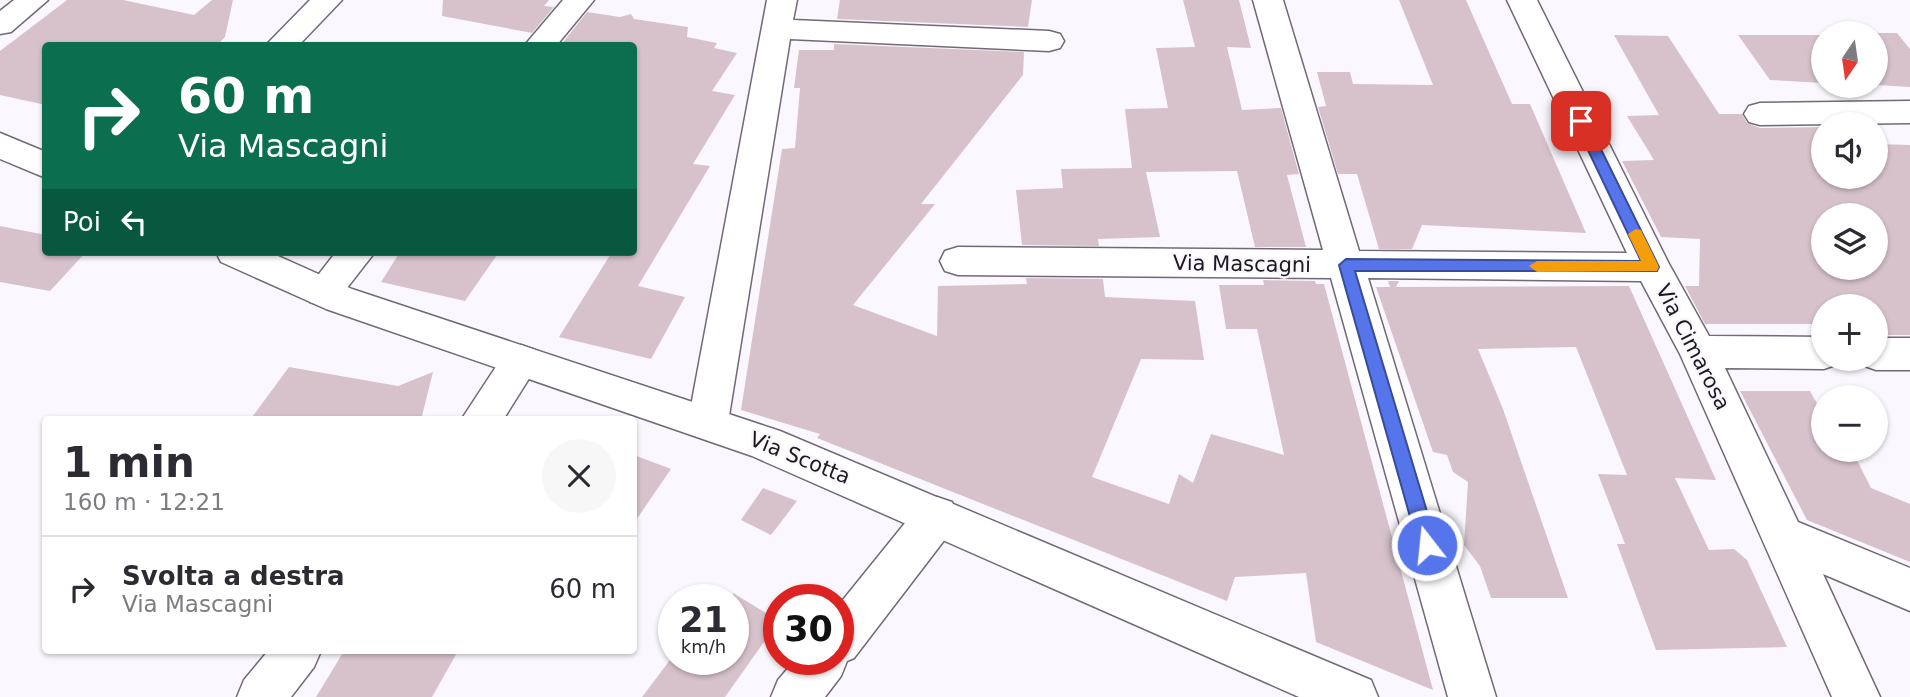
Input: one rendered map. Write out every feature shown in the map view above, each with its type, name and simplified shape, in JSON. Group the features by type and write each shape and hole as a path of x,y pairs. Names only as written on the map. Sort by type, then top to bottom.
{"street":[{"path":"0,25 33,0"},
{"path":"284,42 327,0"},
{"path":"542,42 579,0"},
{"path":"1268,0 1472,697"},
{"name":"Via Cimarosa","path":"1522,0 1652,267 1698,352 1856,697"},
{"path":"708,422 780,14 1049,41"},
{"path":"1760,114 1910,112"},
{"path":"0,145 42,164"},
{"name":"Via Scotta","path":"243,256 323,292 708,422 796,456 1354,697"},
{"path":"323,292 354,256"},
{"name":"Via Mascagni","path":"958,261 1652,267"},
{"path":"1698,352 1811,353"},
{"path":"1888,354 1910,354"},
{"path":"484,416 522,360"},
{"path":"854,622 937,516"},
{"path":"1784,537 1910,590"},
{"path":"261,697 296,654"},
{"path":"795,697 812,675"}],"building":[{"path":"67,0 123,0 194,15 212,0 233,0 225,37 220,42 42,42 42,104 0,95 0,51"},
{"path":"443,0 549,0 544,6 554,7 532,33 442,16"},
{"path":"840,0 1032,0 1028,27 837,19"},
{"path":"1183,0 1239,0 1251,48 1227,47 1242,110 1281,108 1299,174 1287,175 1306,247 1255,247 1237,171 1146,172 1160,237 1098,239 1099,246 1022,245 1016,190 1063,188 1061,169 1132,168 1125,109 1168,108 1156,48 1195,47"},
{"path":"1399,0 1466,0 1512,104 1530,104 1586,233 1422,225 1412,249 1379,249 1357,174 1338,174 1318,107 1326,106 1317,72 1350,72 1353,84 1433,85"},
{"path":"587,12 620,17 631,14 634,19 688,27 687,37 717,43 714,48 737,53 712,91 735,95 693,164 710,166 638,286 685,297 651,359 559,337 610,256 637,256 637,42 563,42"},
{"path":"1888,33 1897,33 1910,49 1910,87 1888,86"},
{"path":"1614,35 1668,36 1719,114 1742,114 1747,123 1760,128 1811,127 1811,189 1888,189 1888,144 1910,145 1910,335 1888,335 1888,294 1811,294 1811,324 1705,324 1685,286 1699,286 1700,239 1661,237 1622,161 1654,160 1627,116 1659,115"},
{"path":"1738,35 1811,35 1811,82 1770,80"},
{"path":"834,44 1024,52 1023,75 921,204 935,204 853,305 937,336 938,286 1027,284 1026,278 1103,279 1105,297 1195,301 1204,360 1141,359 1092,477 1169,504 1179,474 1193,483 1211,434 1284,455 1257,329 1226,329 1219,285 1264,285 1263,280 1315,281 1316,284 1324,284 1433,690 1316,642 1306,573 1235,577 1227,601 817,438 820,434 741,410 782,149 795,148 800,88 794,88 799,50 834,50"},
{"path":"0,226 42,234 42,256 82,256 50,291 0,282"},
{"path":"397,256 496,256 465,301 381,282"},
{"path":"1388,281 1399,281 1396,287 1629,286 1716,480 1675,478 1709,550 1734,549 1747,560 1787,647 1656,650 1617,544 1625,544 1598,474 1627,475 1576,347 1478,349 1503,409 1568,598 1491,598 1480,566 1464,545 1468,482 1453,472 1447,455 1433,452 1376,287 1390,287"},
{"path":"289,367 398,386 433,372 422,416 253,416"},
{"path":"1740,391 1810,391 1811,462 1858,462 1871,488 1910,504 1910,562 1807,520"},
{"path":"637,456 671,469 637,519"},
{"path":"763,488 797,501 771,535 741,520"},
{"path":"749,603 763,611 763,644 749,663"},
{"path":"342,654 456,654 432,697 316,697"},
{"path":"659,675 741,675 725,697 642,697"}],"slow traffic":[{"path":"1537,266 1652,267 1636,234"}],"route":[{"path":"1427,545 1346,265 1652,267 1581,121"}]}
